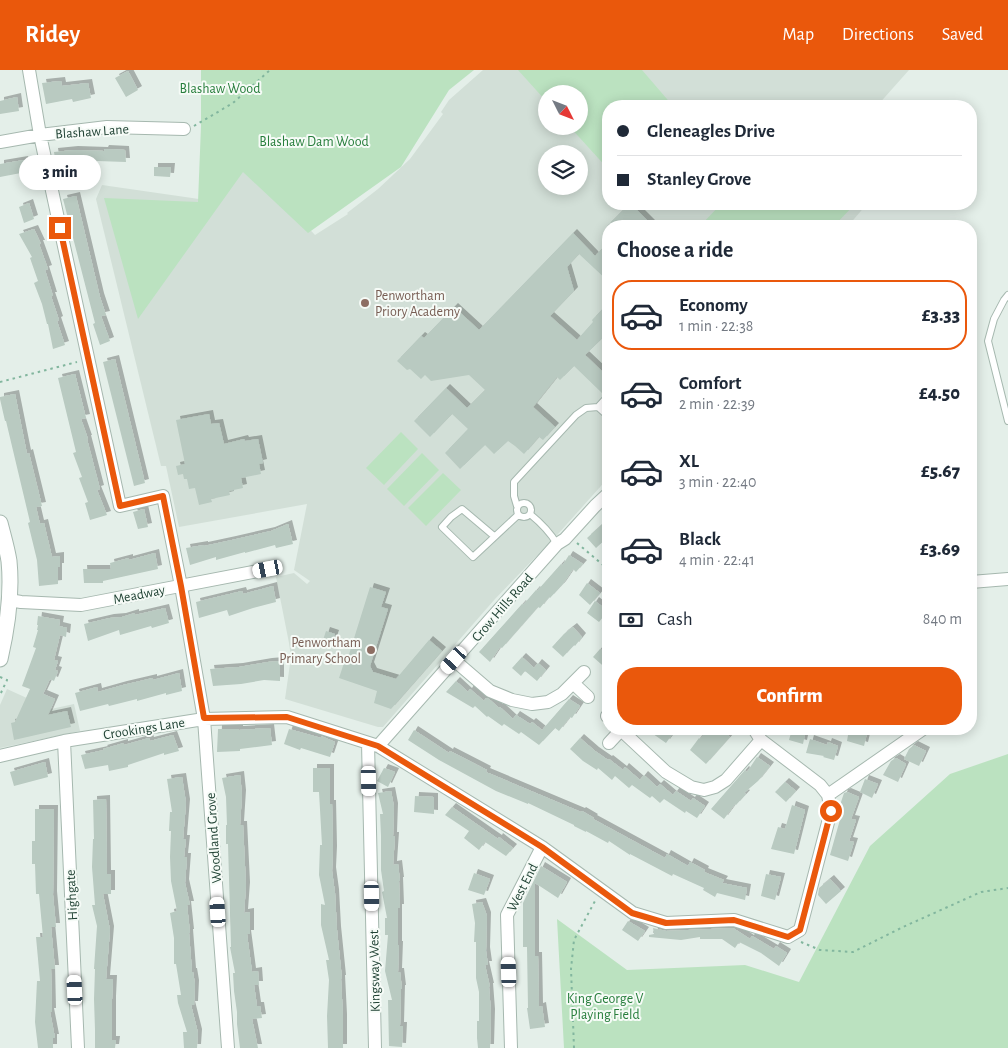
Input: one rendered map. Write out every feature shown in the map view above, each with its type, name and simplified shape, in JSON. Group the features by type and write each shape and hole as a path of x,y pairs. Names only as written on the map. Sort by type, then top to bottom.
{"street":[{"path":"29,70 40,135 88,359"},
{"name":"Blashaw Lane","path":"0,142 107,127 184,129"},
{"name":"Woodland Grove","path":"88,359 120,506 163,496 204,718 228,1048"},
{"name":"Crow Hills Road","path":"373,745 454,660 557,544 602,500"},
{"path":"0,523 9,559 5,580 9,600 0,659"},
{"name":"Meadway","path":"9,600 82,605 268,569"},
{"path":"977,582 1008,579"},
{"path":"454,660 490,691 512,700 532,704 548,702 562,694 584,672"},
{"path":"573,683 588,697"},
{"name":"Crookings Lane","path":"0,756 64,741 204,718 287,717 373,745 542,847 632,913 666,923 734,920 788,937"},
{"path":"609,743 616,735"},
{"path":"627,735 666,772 691,787 704,790 715,787 726,780 761,740"},
{"path":"758,735 761,740 820,785 828,795 831,811 800,930 788,937"},
{"path":"828,795 918,735"},
{"name":"Highgate","path":"64,741 78,1048"},
{"name":"Kingsway West","path":"373,745 375,1048"},
{"name":"West End","path":"511,1048 507,915 542,847"}],"lane":[{"path":"1008,295 994,319 988,341 1008,421"},
{"path":"530,514 525,518 518,515 516,511 514,482 576,415 586,408 598,407 602,403"},
{"path":"598,407 602,411"},
{"path":"517,506 521,503 526,503 530,506 530,514"},
{"path":"494,536 462,508 442,527 473,557 518,515"},
{"path":"530,514 540,521 551,533 557,544"}],"path":[{"path":"184,129 196,125 233,103 270,70"},
{"path":"0,382 88,359"},
{"path":"568,535 602,564"},
{"path":"0,677 7,680 0,695"},
{"path":"788,937 820,950 853,952 981,892 1008,888"},
{"path":"574,1048 571,969 574,940 601,890"}],"shaded area":[{"name":"Penwortham Priory Academy","path":"483,70 532,70 541,85 538,85 538,135 588,135 588,85 582,85 588,70 909,70 882,100 602,100 602,210 862,210 853,220 602,220 602,485 558,534 495,599 383,727 378,727 285,699 291,657 276,577 294,573 307,584 310,581 294,570 307,504 179,527 166,466 161,466 96,199 102,185 199,199 235,146 315,235 348,214 410,159 443,114 441,112 449,100"},
{"path":"7,689 51,709 74,704 80,731 0,748 0,705"}],"green space":[{"name":"Blashaw Dam Wood","path":"201,70 474,70 449,90 401,167 308,233 243,172 138,319 104,198 198,202"},
{"path":"518,70 642,70 668,100 602,100 602,162 577,135 588,135 588,85 538,85 538,92"},
{"path":"715,210 849,210 840,220 706,220"},
{"path":"401,432 418,449 384,485 366,468"},
{"path":"422,453 439,470 404,506 387,489"},
{"path":"443,473 461,490 426,526 408,508"},
{"name":"King George V Playing Field","path":"1008,754 1008,1048 564,1048 557,919 627,970 745,965 799,982 870,846 950,774"}],"building":[{"path":"128,71 138,90 126,97 115,78"},
{"path":"61,81 62,86 88,83 91,98 73,102 72,99 46,104 42,83"},
{"path":"17,97 19,111 0,114 0,101"},
{"path":"105,149 125,150 126,162 97,161 56,165 54,152 74,150 104,151"},
{"path":"24,160 26,172 0,177 0,164"},
{"path":"154,167 171,167 170,177 154,176"},
{"path":"76,196 106,315 101,316 110,341 100,345 93,324 95,323 63,199"},
{"path":"29,203 34,219 24,223 19,207"},
{"path":"623,210 637,210 647,220 613,220"},
{"path":"34,229 41,244 39,244 48,269 45,270 59,320 57,321 65,345 53,349 48,324 34,283 38,281 30,258 32,257 19,234"},
{"path":"573,233 595,256 602,248 602,275 579,254 567,267 574,291 550,316 577,340 602,309 602,339 585,355 602,371 602,393 574,366 560,380 557,377 533,407 555,427 543,440 539,437 524,454 508,441 494,454 485,445 460,469 445,453 468,429 452,414 430,437 414,421 446,388 467,408 485,390 469,375 431,381 425,375 421,379 397,361 421,336 424,338 454,307 479,330"},
{"path":"115,359 145,483 134,486 103,362"},
{"path":"75,374 86,418 81,419 88,439 100,489 97,490 107,515 90,520 85,503 88,502 79,478 82,477 73,453 76,452 58,378"},
{"path":"15,394 27,454 29,453 42,506 36,507 40,524 44,523 52,557 60,556 58,584 39,586 37,560 28,523 30,522 0,399 0,397"},
{"path":"209,414 211,424 219,423 224,444 244,439 245,441 258,439 263,463 259,464 261,474 241,478 243,488 229,491 230,495 211,499 212,502 199,505 195,488 189,489 187,479 184,479 183,474 178,475 176,466 185,464 176,420"},
{"path":"144,509 148,527 138,529 133,512"},
{"path":"288,524 293,544 276,548 275,545 216,560 216,557 190,565 186,548 204,546 271,531"},
{"path":"602,524 602,542 596,548 587,538"},
{"path":"155,553 158,569 103,581 103,583 84,583 83,569 111,569 110,563"},
{"path":"569,555 583,564 576,572 573,569 550,598 540,608 538,607 502,648 500,647 490,662 479,652 522,604 537,591 561,564 562,566"},
{"path":"587,583 600,593 590,605 579,595"},
{"path":"273,586 276,602 229,616 227,610 199,618 196,602 242,591 243,594"},
{"path":"370,587 386,592 381,607 388,609 370,666 373,672 396,679 429,640 442,651 391,709 374,703 377,691 339,678 344,663 346,664"},
{"path":"595,601 602,606 602,618 599,622 587,613"},
{"path":"165,608 169,623 120,635 119,630 88,641 84,624"},
{"path":"38,616 60,620 59,626 67,628 66,637 60,635 54,660 58,661 55,670 58,671 54,681 50,679 43,694 55,699 48,715 67,711 71,727 14,740 11,723 15,722 30,689 22,686 36,648 33,647 38,630"},
{"path":"573,627 582,637 563,657 552,647"},
{"path":"326,631 335,634 332,643 323,640"},
{"path":"600,649 602,650 602,665 593,657"},
{"path":"522,657 534,668 538,663 546,670 537,681 525,671 521,676 512,668"},
{"path":"280,661 280,681 264,680 213,686 210,669"},
{"path":"179,673 182,691 80,711 75,693 97,687 98,692"},
{"path":"456,681 468,692 470,689 484,701 486,698 489,699 513,719 516,715 530,724 532,722 542,730 569,699 580,706 572,718 570,717 559,731 555,728 539,745 521,732 519,734 504,724 502,726 487,717 475,706 473,708 446,692"},
{"path":"270,728 272,745 240,749 240,751 217,752 218,729"},
{"path":"289,729 321,738 321,736 335,742 330,757 284,744"},
{"path":"414,730 449,753 450,751 487,770 486,772 582,811 593,819 665,858 667,854 688,866 690,862 705,870 704,872 724,880 722,883 747,888 745,900 717,893 715,897 703,890 704,888 673,874 672,876 630,855 609,841 608,843 528,803 496,791 439,760 408,740"},
{"path":"173,735 179,751 164,755 164,753 128,765 128,767 109,771 108,765 85,769 81,755 124,743 124,745 149,738 150,741"},
{"path":"655,735 672,735 666,743"},
{"path":"704,735 728,735 730,737 706,764 690,750"},
{"path":"790,735 805,735 803,744 789,740"},
{"path":"848,735 867,735 864,746 847,741"},
{"path":"580,738 623,770 625,767 640,780 644,775 657,787 660,784 673,795 676,791 691,801 693,798 705,806 697,818 686,811 685,813 664,799 660,803 652,796 650,798 632,785 629,788 615,776 612,780 598,768 597,770 583,761 570,749"},
{"path":"810,739 827,745 828,742 838,746 834,760 806,753"},
{"path":"914,745 926,751 919,766 904,759 909,749"},
{"path":"757,757 770,766 758,781 744,793 746,794 735,804 724,819 711,809 745,770 747,772"},
{"path":"896,758 906,764 898,782 883,775 891,761"},
{"path":"45,762 48,777 14,786 10,772"},
{"path":"313,768 330,768 332,871 342,979 343,1048 328,1048 329,980 326,960 329,960 321,925 321,904 325,905 319,875 320,845 322,845 319,792 313,792"},
{"path":"384,768 395,772 388,787 377,781"},
{"path":"240,775 242,794 240,825 243,825 246,886 244,913 250,912 250,934 247,934 252,972 258,971 259,985 254,985 257,1006 260,1006 262,1018 252,1019 258,1048 240,1048 234,991 233,973 235,973 230,947 226,797 222,778"},
{"path":"182,777 186,803 183,839 186,839 184,857 187,857 185,883 190,905 187,905 192,972 195,984 194,1005 191,1005 198,1033 197,1048 184,1048 183,1032 187,1032 178,1003 177,995 181,995 176,964 174,964 174,938 170,913 177,911 171,881 171,831 169,831 170,812 172,812 167,779"},
{"path":"865,779 878,784 872,798 860,792"},
{"path":"785,782 796,791 786,802 775,792"},
{"path":"391,791 394,807 393,836 395,836 393,865 398,864 400,881 398,972 400,972 402,989 400,1026 403,1026 402,1047 389,1046 388,1000 392,1000 385,971 388,935 385,935 385,918 387,918 382,892 384,891 381,870 380,814 383,814 378,793"},
{"path":"847,792 859,797 851,819 856,820 849,841 854,842 848,861 830,855 843,809 839,808 844,793"},
{"path":"415,796 434,797 434,814 414,812"},
{"path":"106,799 107,874 111,874 111,894 103,894 110,930 106,979 113,979 112,1040 116,1040 115,1048 95,1048 94,969 97,926 92,905 95,905 92,867 94,839 93,800"},
{"path":"792,805 805,810 794,854 771,849 778,827 785,829"},
{"path":"452,807 513,848 506,856 485,842 479,850 464,838 469,831 445,815"},
{"path":"35,809 54,809 53,895 56,927 51,927 55,969 51,969 52,1012 50,1012 55,1038 53,1038 53,1048 38,1048 35,1022 37,981 40,981 36,937 43,937 39,894 36,894 35,864 32,864 32,841 35,841"},
{"path":"541,866 567,882 558,898 535,883 535,956 538,956 539,1007 542,1006 545,1027 530,1029 527,1008 527,947 523,947 523,903"},
{"path":"474,873 490,879 484,895 468,890"},
{"path":"766,874 781,877 775,900 761,896"},
{"path":"830,879 841,891 826,904 818,895 819,888"},
{"path":"482,902 487,916 486,951 488,965 485,965 490,987 490,1048 478,1048 477,1038 479,992 476,978 475,923 472,904"},
{"path":"628,921 645,931 638,941 622,930"},
{"path":"653,928 666,931 733,928 750,939 752,936 774,949 776,946 787,953 779,966 761,953 739,942 735,948 722,939 700,939 700,937 681,940 649,937 649,935 654,934"}],"place":[{"name":"Penwortham Priory Academy","path":"365,303"},
{"name":"Penwortham Primary School","path":"371,650"}],"route":[{"path":"60,228 120,506 163,496 204,718 287,717 378,746 542,847 632,913 666,923 734,920 788,937 800,930 831,811"}],"park label":[{"name":"Blashaw Wood","path":"220,88"}]}
